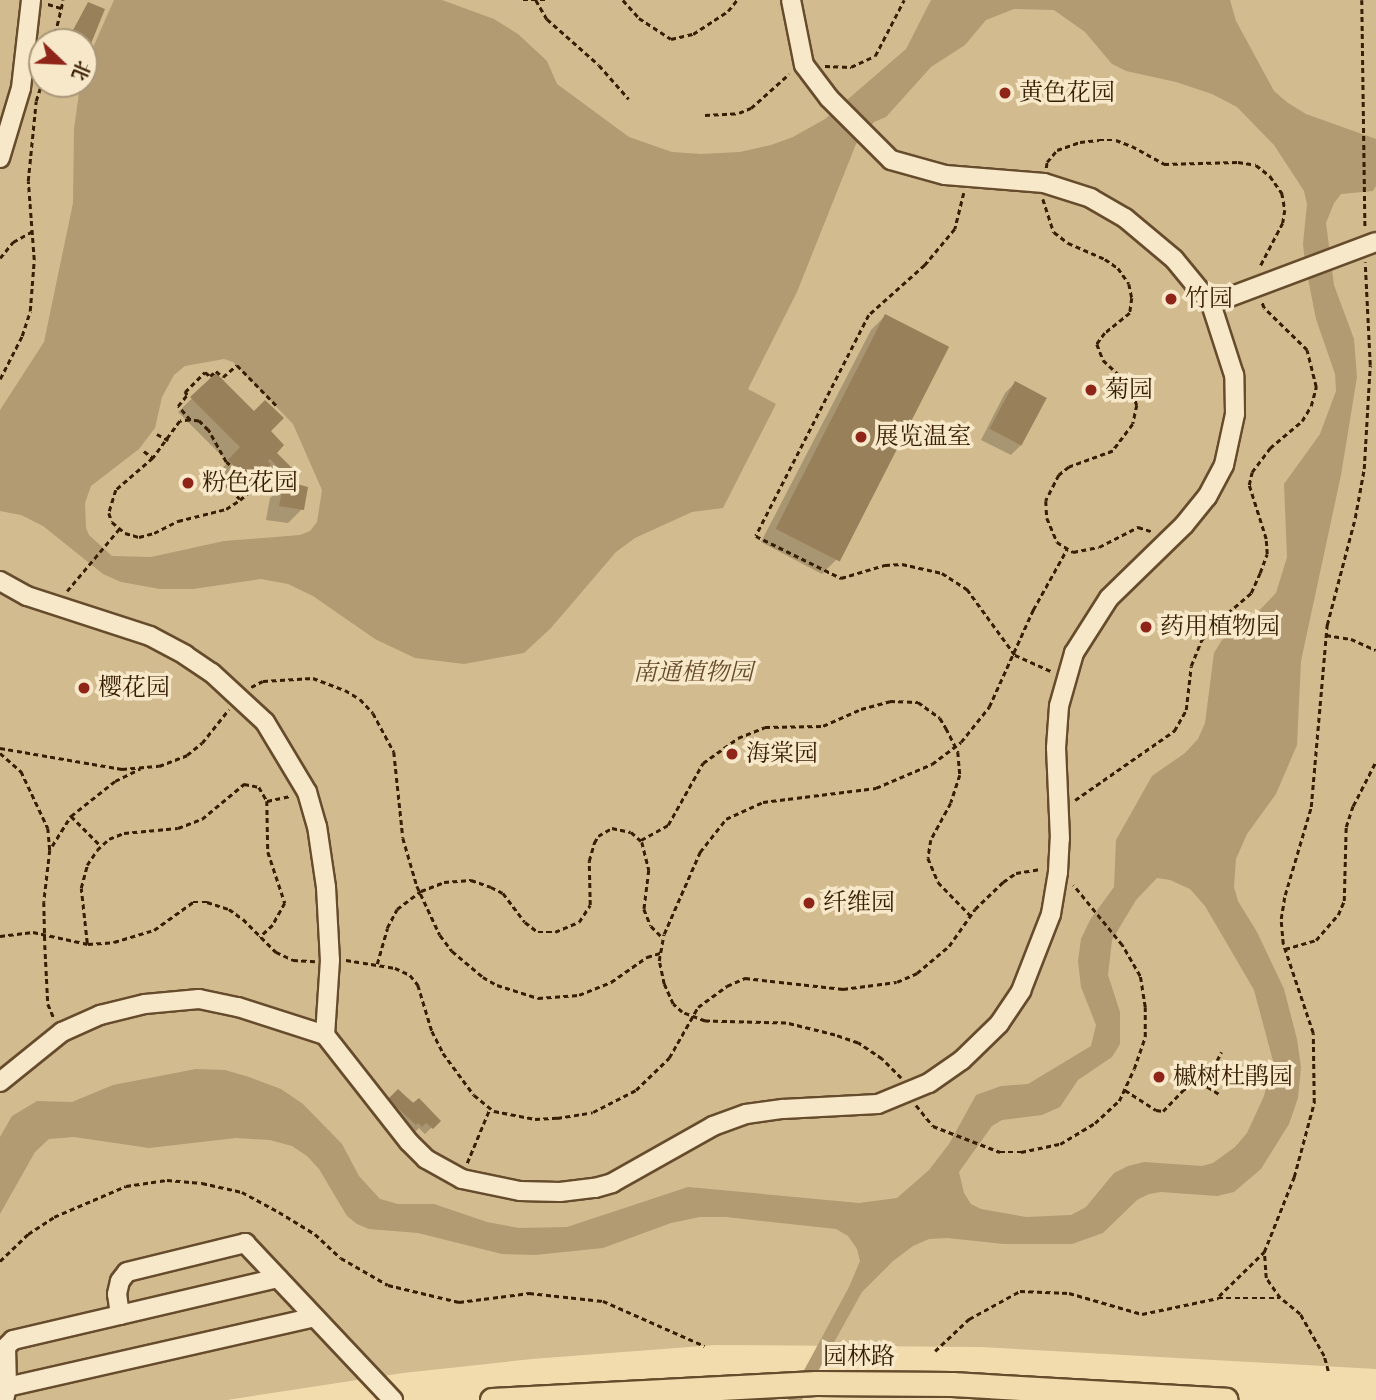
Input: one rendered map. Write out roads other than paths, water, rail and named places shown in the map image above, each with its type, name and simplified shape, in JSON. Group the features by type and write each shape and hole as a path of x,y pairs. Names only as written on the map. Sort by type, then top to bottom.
{"main road":[{"name":"园林路","path":"492,1400 816,1383 952,1384 1226,1400"}],"street":[{"path":"0,158 21,88 31,0"},
{"path":"0,1082 62,1032 100,1015 145,1004 198,999 238,1007 326,1034 409,1142 426,1159 462,1179 520,1191 560,1192 595,1188 670,1153 713,1126 746,1114 783,1109 878,1104 929,1083 962,1060 999,1024 1021,991 1051,914 1058,872 1056,748 1059,706 1074,653 1109,598 1207,498 1224,465 1235,414 1234,375 1212,304 1174,258 1125,218 1091,198 1044,183 945,176 891,160 866,138 829,98 804,65 792,0"},
{"path":"1212,304 1258,289 1370,244"},
{"path":"0,581 55,606 150,636 203,667 265,722 307,792 317,826 324,875 330,960 326,1034"},
{"path":"120,1315 117,1294 120,1281 127,1272 245,1243 393,1400"},
{"path":"278,1278 13,1340 6,1347 5,1394 314,1317"}],"place":[{"name":"黄色花园","path":"1005,93"},
{"name":"竹园","path":"1171,299"},
{"name":"菊园","path":"1091,390"},
{"name":"展览温室","path":"861,437"},
{"name":"粉色花园","path":"188,483"},
{"name":"药用植物园","path":"1146,627"},
{"name":"樱花园","path":"84,688"},
{"name":"海棠园","path":"732,754"},
{"name":"纤维园","path":"809,903"},
{"name":"槭树杜鹃园","path":"1159,1077"}],"park label":[{"name":"南通植物园","path":"693,673"}]}
